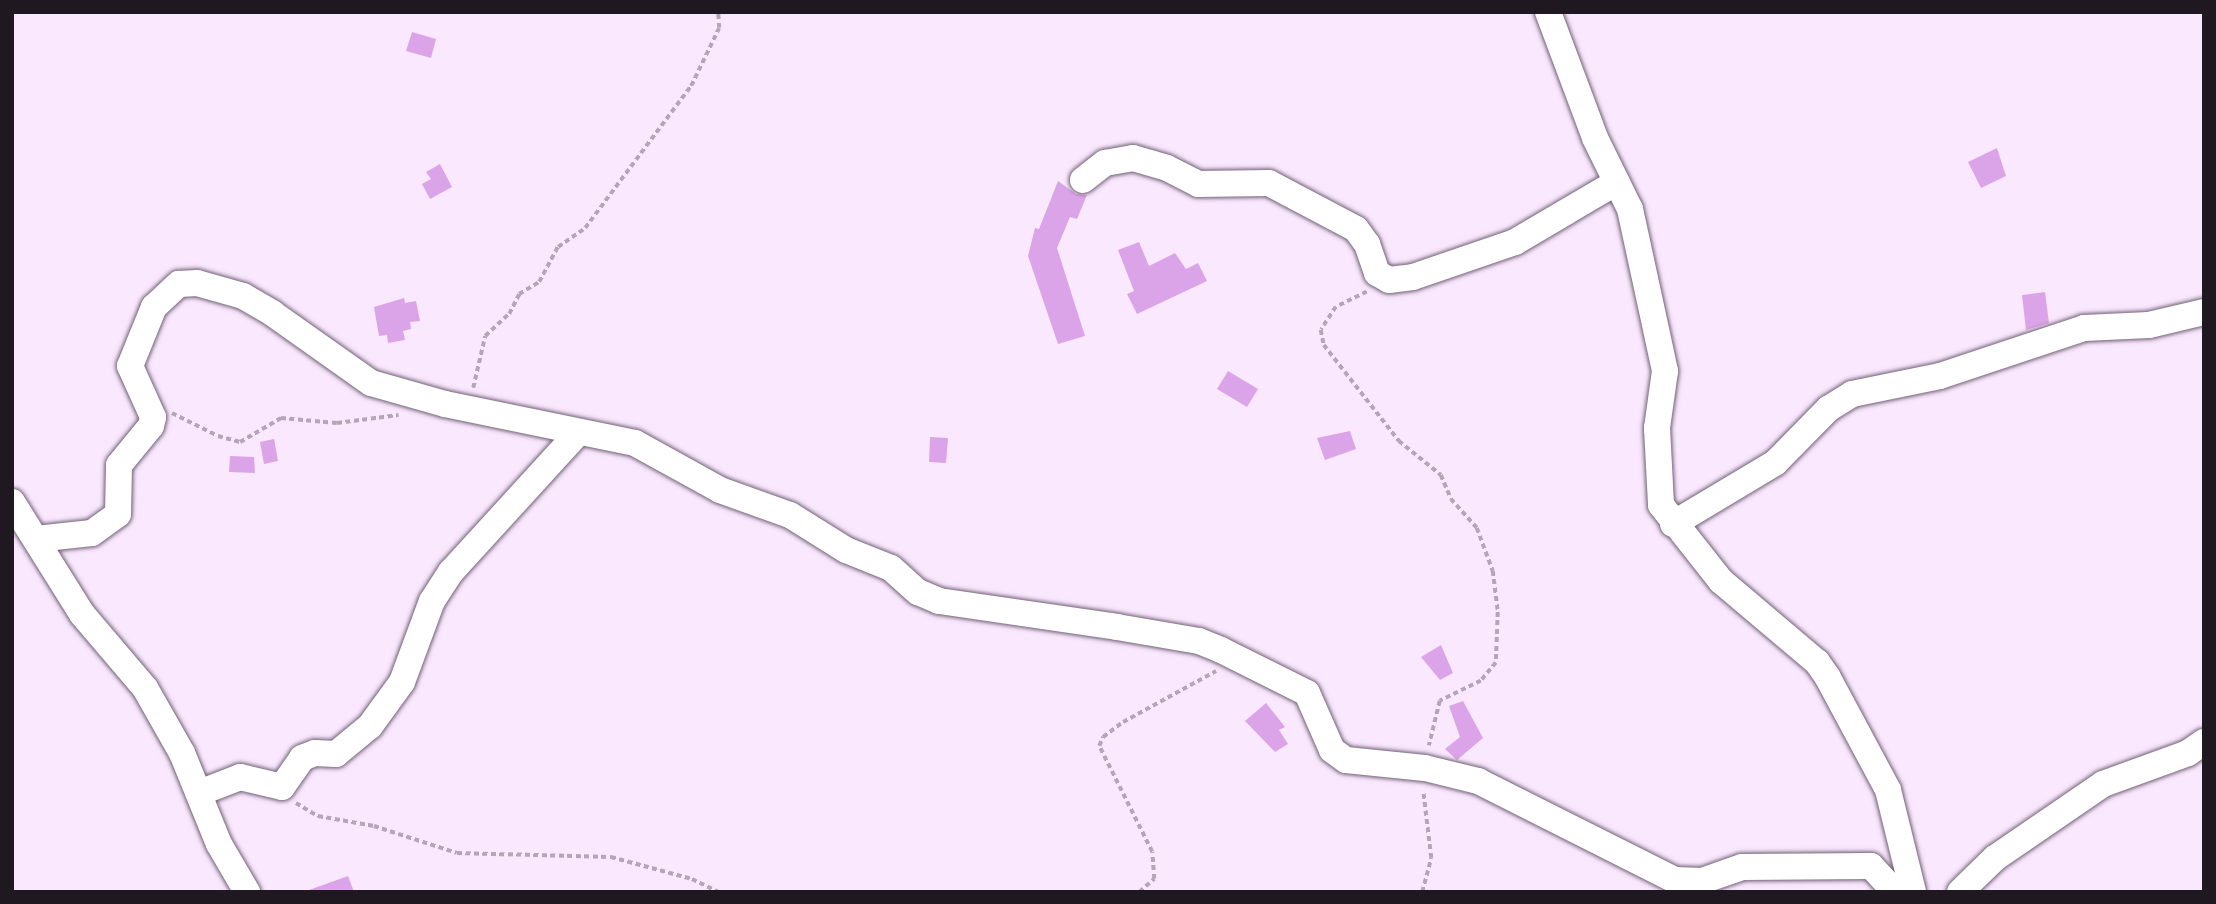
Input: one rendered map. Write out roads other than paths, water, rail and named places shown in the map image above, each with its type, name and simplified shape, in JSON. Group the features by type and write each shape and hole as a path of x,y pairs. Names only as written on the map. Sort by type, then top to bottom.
{"street":[{"path":"1548,12 1595,138 1630,209 1664,362 1657,446 1661,505 1672,524 1721,581 1817,662 1828,678 1888,790 1913,892"},
{"path":"1083,180 1105,163 1133,158 1167,168 1198,184 1269,183 1356,229 1381,278 1413,277 1514,242 1617,182"},
{"path":"36,539 92,533 115,519 119,465 151,426 151,404 136,387 130,366 154,307 178,284 197,282 243,296 262,307 371,383 470,408 551,422 578,433 635,443 720,490 790,515 846,550 891,568 918,592 939,601 1199,641 1240,658 1307,693 1336,755 1355,763 1423,768 1478,781 1675,880 1702,881 1742,867 1871,866 1905,861"},
{"path":"1672,524 1775,463 1828,409 1852,394 1940,376 2084,328 2138,326 2204,312"},
{"path":"198,793 240,776 282,788 302,758 315,753 336,754 390,704 432,601 451,572 578,433"},
{"path":"12,502 82,614 145,688 198,793 219,844 247,892"},
{"path":"1960,892 1995,858 2103,784 2188,753 2204,742"},
{"path":"1871,866 1895,892"}]}
